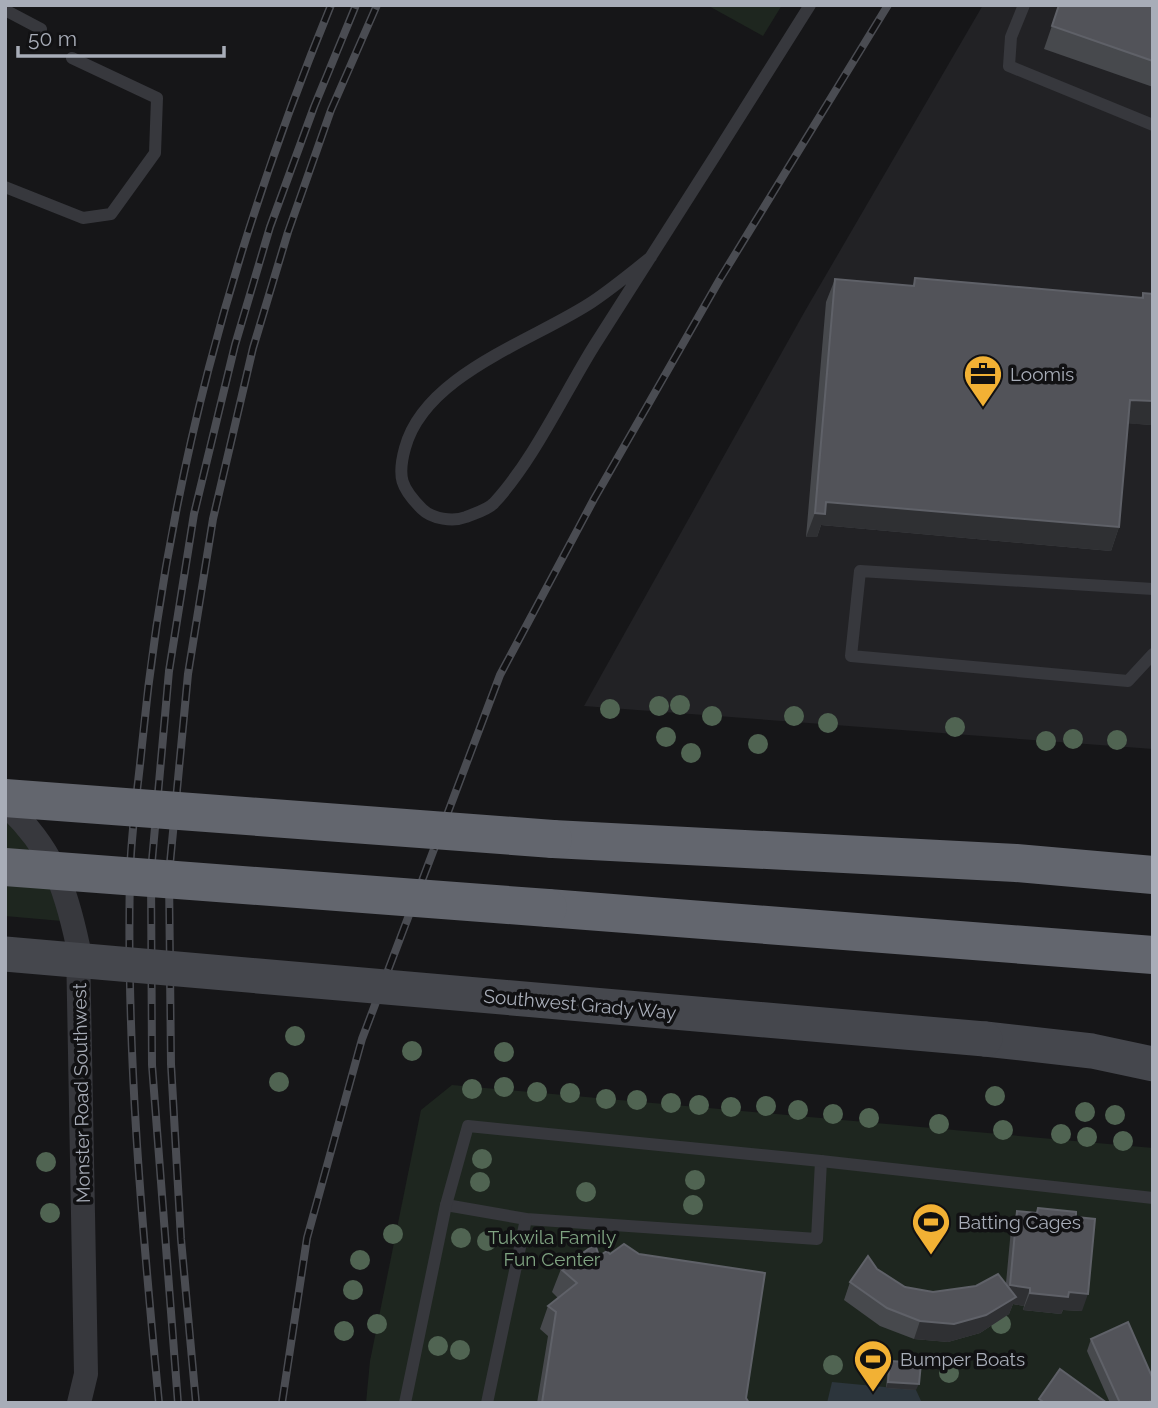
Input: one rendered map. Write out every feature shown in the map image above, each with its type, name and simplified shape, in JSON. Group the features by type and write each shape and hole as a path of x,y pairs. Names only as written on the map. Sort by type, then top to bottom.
{"highway":[{"path":"5,798 553,839 1017,863 1153,875"},
{"path":"1017,863 1153,851"},
{"path":"5,867 1153,955"},
{"path":"978,940 1153,969"}],"main road":[{"name":"Southwest Grady Way","path":"5,954 985,1039 1092,1051 1153,1064"}],"street":[{"name":"Monster Road Southwest","path":"5,804 45,848 64,888 78,946 86,1374 79,1403"}],"lane":[{"path":"651,257 592,302 488,360 432,400 410,432 399,468 407,495 429,516 459,520 491,506 513,481 592,349 651,257 810,5"},
{"path":"1024,5 1011,37 1009,65 1153,125"},
{"path":"5,10 41,29"},
{"path":"5,187 83,218 111,214 155,153 158,98 72,58"},
{"path":"1153,589 860,571 851,656 1128,681 1153,654"},
{"path":"405,1403 446,1205 468,1126 1153,1198"},
{"path":"446,1205 526,1219 817,1239 821,1161"},
{"path":"487,1403 526,1219"}],"shaded area":[{"path":"983,5 1153,5 1153,749 584,706 805,311"},
{"name":"Bumper Boats","path":"832,1382 916,1390 922,1403 827,1403"}],"green space":[{"path":"707,5 782,5 763,36"},
{"path":"5,815 37,854 62,921 5,916"},
{"name":"Tukwila Family Fun Center","path":"452,1085 1153,1148 1153,1403 366,1403 370,1361 421,1110"}],"building":[{"path":"1059,5 1153,5 1153,61 1052,26"},
{"path":"915,278 1143,298 1143,293 1153,294 1153,401 1130,400 1119,527 826,502 825,514 815,513 835,279 914,286"},
{"path":"1038,1208 1076,1212 1076,1217 1095,1219 1088,1294 1069,1292 1068,1297 1030,1293 1030,1288 1010,1285 1017,1211 1037,1213"},
{"path":"595,1244 599,1256 607,1251 610,1254 624,1244 639,1254 765,1273 746,1398 749,1403 542,1403 556,1312 548,1306 577,1283 561,1269"},
{"path":"868,1256 877,1269 905,1287 933,1292 976,1286 998,1274 1016,1297 986,1315 954,1324 920,1321 887,1308 850,1282"},
{"path":"1128,1322 1153,1379 1153,1400 1147,1403 1120,1403 1091,1339"},
{"path":"890,1361 921,1363 919,1384 888,1382"},
{"path":"1060,1369 1107,1403 1045,1403 1039,1399"}],"railway":[{"path":"159,1403 137,1139 129,940 132,842 153,649 168,554 187,461 234,277 295,95 331,5"},
{"path":"178,1403 152,1065 151,872 169,671 194,514 235,345 270,227 314,107 356,5"},
{"path":"196,1403 181,1239 171,1064 169,874 188,674 213,519 253,348 288,232 331,110 377,5"},
{"path":"282,1403 307,1238 362,1039 500,675 594,499 720,279 888,5"}],"place":[{"name":"Loomis","path":"983,408"},
{"name":"Batting Cages","path":"931,1256"},
{"name":"Bumper Boats","path":"873,1393"}]}
